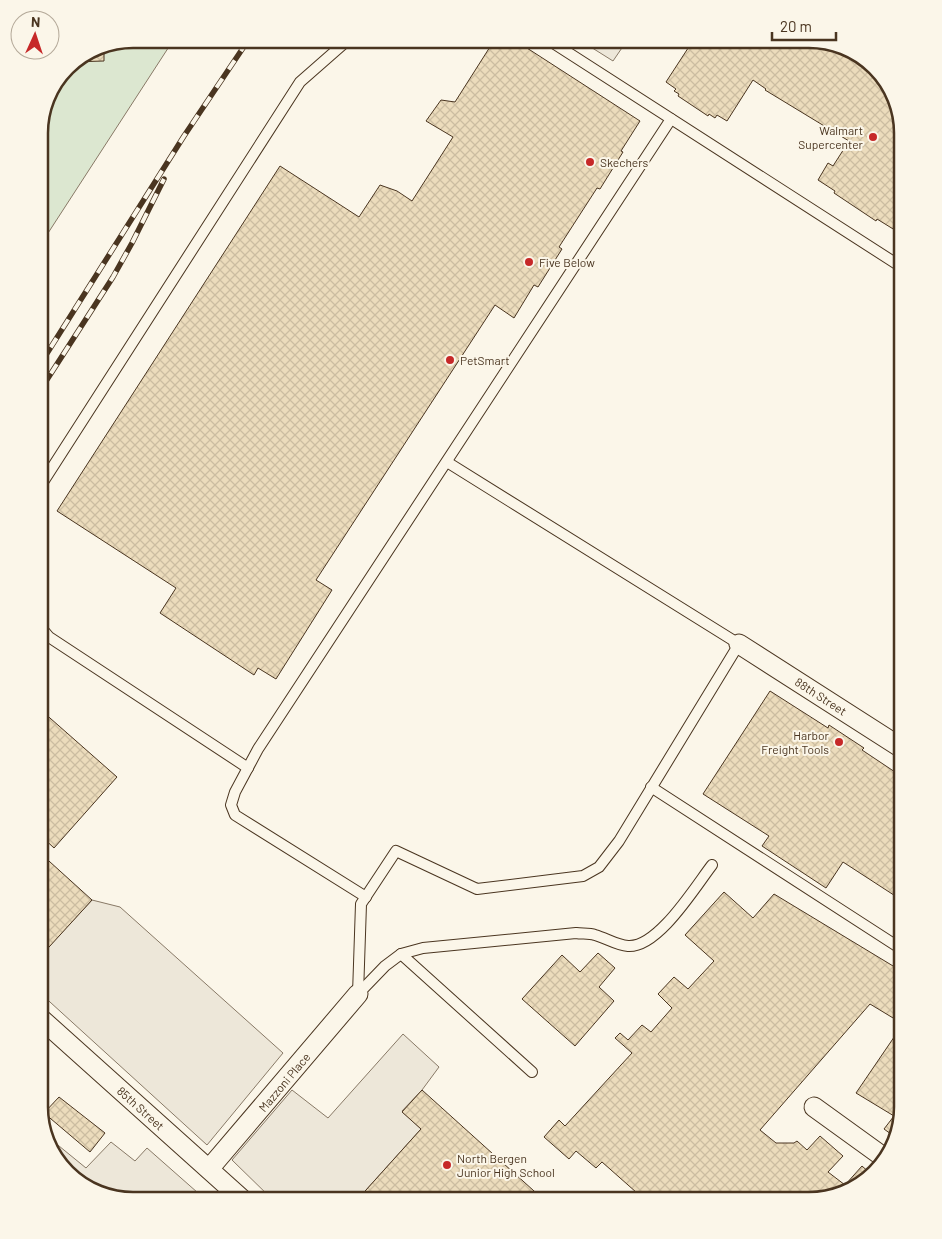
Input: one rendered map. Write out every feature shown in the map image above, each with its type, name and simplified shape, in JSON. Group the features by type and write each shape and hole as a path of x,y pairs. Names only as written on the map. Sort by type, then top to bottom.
{"street":[{"name":"88th Street","path":"739,644 894,743"},
{"name":"Mazzoni Place","path":"209,1169 358,994"},
{"name":"85th Street","path":"48,1025 234,1192"},
{"path":"814,1107 880,1154"}],"lane":[{"path":"48,476 300,82 339,48"},
{"path":"560,48 894,262"},
{"path":"366,897 235,815 231,805 258,749 671,119"},
{"path":"358,994 361,904 396,851 477,889 583,876 599,866 614,847 739,644 447,462"},
{"path":"48,636 248,768"},
{"path":"651,787 894,944"},
{"path":"358,994 401,954 423,948 576,933 594,934 609,941 628,946 643,944 663,929 712,865"},
{"path":"401,954 532,1072"}],"green space":[{"path":"168,48 48,233 49,116 54,100 62,85 72,72 100,54 116,49"}],"shaded area":[{"path":"592,48 622,48 613,61"},
{"path":"92,900 120,907 283,1053 207,1145 48,1000 48,947"},
{"path":"403,1034 439,1067 422,1090 402,1111 421,1129 364,1192 265,1192 232,1160 292,1090 328,1118"},
{"path":"111,1142 135,1161 147,1148 197,1192 132,1192 110,1189 95,1183 76,1170 56,1143 86,1168"}],"building":[{"path":"489,48 527,48 640,121 600,189 597,188 559,247 562,249 538,287 534,285 514,318 495,305 316,580 332,590 276,679 258,668 254,675 160,613 176,588 57,511 280,166 359,217 380,185 397,191 412,201 453,137 426,121 441,100 455,102"},
{"name":"Walmart Supercenter","path":"688,48 815,48 832,50 852,59 873,76 880,85 892,110 894,121 894,230 877,219 876,221 818,180 828,163 833,166 849,141 765,90 753,80 727,121 717,115 715,118 709,114 708,116 678,96 679,94 674,91 676,89 666,82"},
{"path":"104,53 104,61 86,62"},
{"path":"770,691 828,728 829,725 864,748 862,750 894,771 894,895 843,862 826,888 762,846 769,836 703,794"},
{"path":"48,716 117,777 54,848 48,842"},
{"path":"48,860 92,900 48,948"},
{"path":"724,892 753,918 774,894 894,967 894,1019 870,1004 760,1130 776,1143 794,1143 797,1141 807,1150 820,1136 843,1156 828,1172 844,1184 832,1189 810,1192 636,1192 602,1162 596,1168 576,1151 569,1159 544,1137 559,1120 565,1126 632,1053 615,1038 620,1033 628,1040 642,1025 651,1032 672,1008 658,994 674,977 688,989 714,961 685,935"},
{"path":"598,953 615,968 599,987 614,1001 575,1046 522,999 562,955 580,972"},
{"path":"894,1037 893,1116 856,1093"},
{"name":"North Bergen Junior High School","path":"422,1090 535,1192 364,1192 421,1129 402,1112"},
{"path":"59,1097 105,1133 90,1152 48,1116 48,1109"},
{"path":"893,1117 890,1133 884,1129"},
{"path":"862,1166 866,1170 848,1182"}],"railway":[{"path":"48,352 184,136 243,48"},
{"path":"48,378 113,277 164,179"}],"place":[{"name":"Walmart Supercenter","path":"873,137"},
{"name":"Skechers","path":"590,162"},
{"name":"Five Below","path":"529,262"},
{"name":"PetSmart","path":"450,360"},
{"name":"Harbor Freight Tools","path":"839,742"},
{"name":"North Bergen Junior High School","path":"447,1165"}]}
